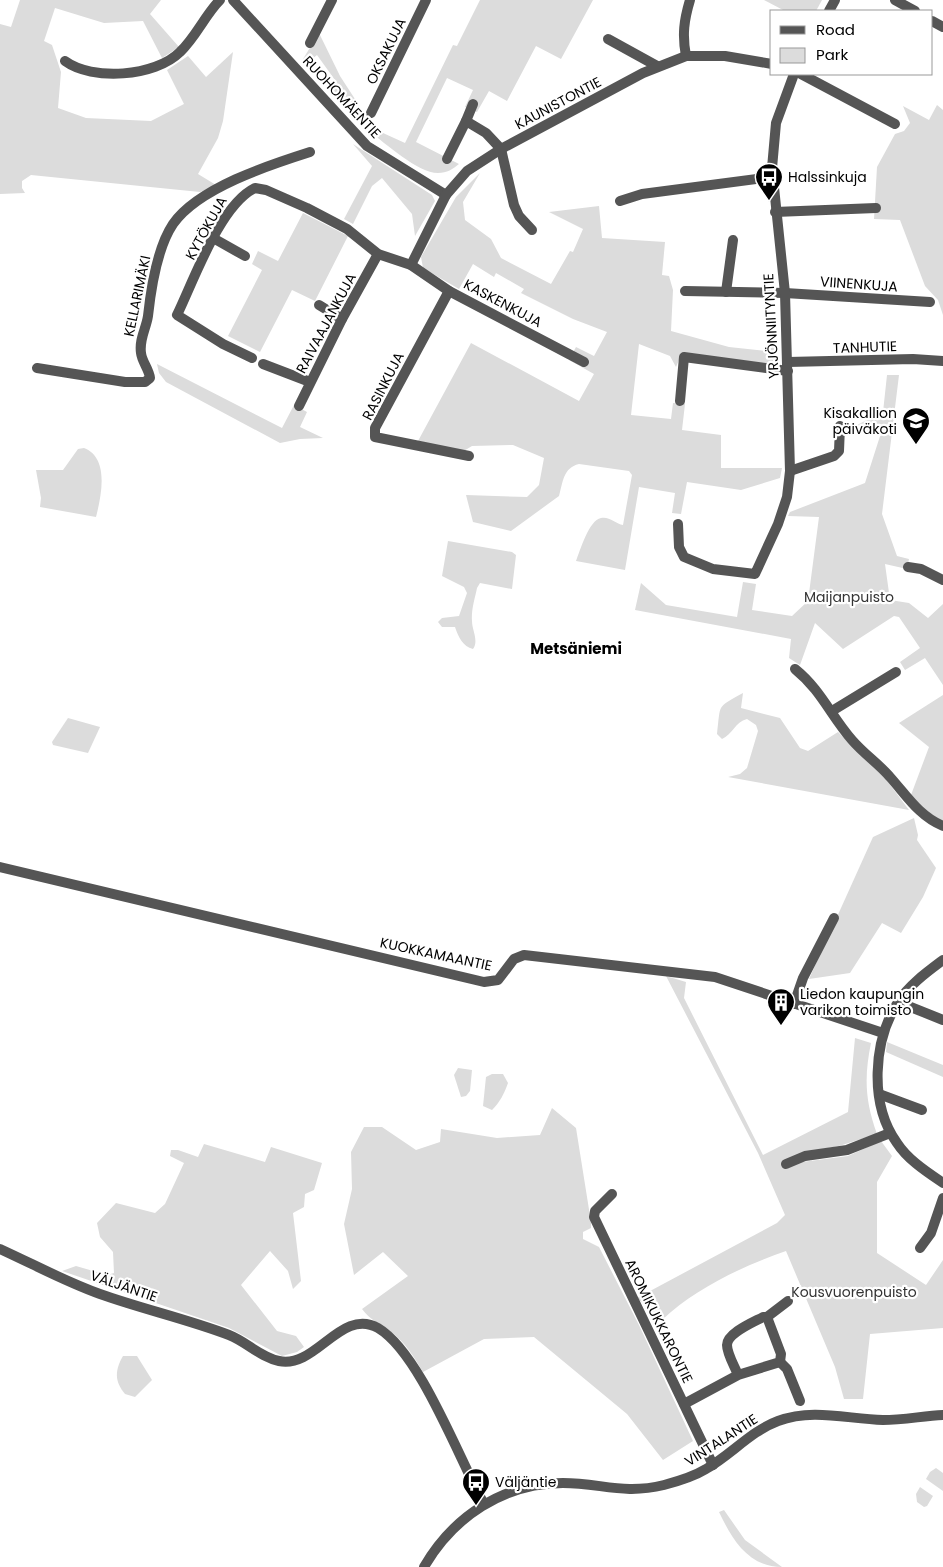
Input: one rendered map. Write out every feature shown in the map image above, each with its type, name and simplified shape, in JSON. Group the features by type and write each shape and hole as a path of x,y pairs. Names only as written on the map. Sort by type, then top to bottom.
{"street":[{"path":"64,61 75,69 88,72 134,73 151,68 179,54 220,0"},
{"name":"RUOHOMÄENTIE","path":"233,0 367,146 446,195"},
{"path":"310,43 332,0"},
{"name":"OKSAKUJA","path":"371,113 426,0"},
{"path":"686,56 682,37 683,22 690,0"},
{"path":"894,0 913,10"},
{"path":"608,39 657,66"},
{"name":"KAUNISTONTIE","path":"411,265 446,195 467,171 501,149 657,66 686,56 725,56 770,64"},
{"name":"YRJÖNNIITYNTIE","path":"678,524 679,546 684,557 713,569 755,574 778,524 787,497 790,472 785,293 772,177 776,123 794,75"},
{"path":"803,75 895,124"},
{"path":"447,159 473,104"},
{"path":"466,121 486,133 501,149 514,205 519,216 532,230"},
{"path":"310,152 254,173 262,189 308,208 347,229 378,254 411,265"},
{"name":"KELLARIMÄKI","path":"37,368 125,382 145,382 150,378 141,355 140,342 148,316 151,286 158,259 172,225 183,212 207,195 254,173"},
{"path":"620,201 642,194 772,177"},
{"name":"KYTÖKUJA","path":"252,358 223,344 177,315 213,238 238,199 255,188 262,189"},
{"path":"775,212 876,208"},
{"path":"213,238 245,256"},
{"path":"726,292 733,240"},
{"name":"RAIVAAJANKUJA","path":"299,406 342,319 378,254"},
{"name":"KASKENKUJA","path":"411,265 449,290 584,362"},
{"name":"RASINKUJA","path":"449,290 375,428 375,437 469,456"},
{"name":"VIINENKUJA","path":"685,291 785,293 930,302"},
{"path":"319,305 342,319"},
{"name":"TANHUTIE","path":"680,401 684,357 788,367 913,359 943,361"},
{"path":"263,364 310,382"},
{"path":"790,472 834,456 839,451 840,426"},
{"path":"908,567 926,571 943,580"},
{"path":"795,669 808,679 852,740 883,769 914,807 926,817 943,826"},
{"path":"832,711 896,672"},
{"name":"KUOKKAMAANTIE","path":"0,868 484,982 498,980 514,959 524,955 715,977 883,1033"},
{"path":"794,1004 803,978 834,918"},
{"path":"943,960 914,984 898,1002 883,1033 880,1050 879,1094 886,1134 906,1154 943,1183"},
{"path":"898,1002 943,1020"},
{"path":"879,1094 922,1110"},
{"path":"786,1164 805,1156 846,1150 886,1134"},
{"name":"AROMIKUKKARONTIE","path":"612,1194 595,1211 594,1216 713,1465"},
{"path":"920,1248 931,1233 943,1198"},
{"name":"VÄLJÄNTIE","path":"0,1249 98,1294 231,1335 263,1355 281,1362 307,1355 353,1325 363,1324 377,1328 398,1345 415,1368 484,1504"},
{"path":"738,1375 727,1347 728,1342 734,1334 763,1317 767,1317 788,1301"},
{"path":"767,1317 781,1354 780,1362"},
{"path":"684,1404 738,1375 780,1362"},
{"path":"780,1362 787,1369 800,1401"},
{"name":"VINTALANTIE","path":"424,1567 444,1537 471,1512 509,1493 547,1484 574,1484 622,1490 657,1486 694,1476 713,1465 766,1427 777,1421 806,1414 883,1420 943,1415"}],"green space":[{"path":"20,0 161,0 150,14 179,47 162,58 143,21 104,23 55,8 44,41 52,45 61,72 58,108 86,118 151,121 184,104 167,70 188,56 206,77 233,52 223,121 218,138 198,174 216,185 200,192 31,175 22,181 22,188 25,193 0,194 0,24 11,27"},
{"path":"480,0 593,0 561,59 536,46 507,101 489,91 477,112 465,107 473,90 447,78 416,142 459,164 444,172 430,172 412,163 369,131 373,121 383,133 405,143 453,45 457,46"},
{"path":"764,0 822,0 817,10 783,10"},
{"path":"319,33 340,76 364,113 359,121 329,88 335,80 317,55 306,64 303,59"},
{"path":"937,105 943,110 943,315 938,300 925,286 900,220 874,219 877,167 895,134 904,131 910,123 903,106 929,120"},
{"path":"353,144 432,195 435,201 415,236 412,214 382,178 372,186 353,224 344,219 372,166"},
{"path":"480,173 463,202 465,220 491,239 501,258 551,284 570,251 573,252 583,229 549,212 599,206 602,238 665,242 662,275 669,276 673,290 671,331 729,347 767,351 776,341 773,365 682,353 676,367 670,356 639,344 631,415 671,419 673,403 685,404 682,430 721,435 721,468 782,468 780,478 741,490 687,482 681,514 672,513 675,493 639,487 625,570 576,561 589,530 597,520 607,518 623,525 632,475 629,471 579,464 567,472 559,496 511,531 473,522 466,495 527,497 539,485 544,458 513,445 472,446 462,452 418,441 471,343 579,401 594,374 569,360 576,347 594,356 607,332 573,319 521,293 524,289 496,273 494,277 473,264 459,289 423,268 421,257 456,197"},
{"path":"303,213 348,236 315,301 292,290 260,352 228,336 262,270 252,264 258,251 278,261"},
{"path":"157,364 282,428 294,405 307,412 300,427 323,438 300,439 280,443 166,382 159,373"},
{"name":"Maijanpuisto","path":"887,375 899,375 882,514 897,556 909,559 907,569 885,564 890,600 909,603 928,618 943,604 943,685 925,658 905,670 900,662 920,648 899,617 894,616 843,649 815,623 800,665 789,658 791,639 635,610 641,583 666,605 737,617 743,582 756,584 752,610 792,616 808,601 819,517 788,516 790,512 865,483 881,433 847,430 883,412"},
{"path":"84,448 98,460 101,469 100,499 96,517 40,507 41,498 36,470 63,470 78,449"},
{"path":"448,541 512,552 516,555 512,589 480,583 477,588 472,613 475,639 473,649 464,644 455,627 442,627 438,622 442,618 459,616 467,593 464,587 442,576"},
{"path":"743,693 741,708 780,718 800,748 808,751 838,732 885,778 909,810 728,777 740,774 747,768 758,731 756,725 747,719 739,723 722,739 717,734 721,707"},
{"path":"943,695 943,822 930,815 911,795 929,747 899,723"},
{"path":"68,718 100,727 88,753 53,745 52,742"},
{"path":"914,818 918,835 917,840 936,868 923,897 901,933 882,923 850,973 809,979 873,837"},
{"name":"Kousvuorenpuisto","path":"666,976 686,982 684,998 763,1155 848,1112 855,1038 871,1043 867,1067 867,1089 870,1111 877,1134 839,1146 800,1153 802,1162 848,1156 881,1141 892,1156 877,1182 877,1253 926,1285 943,1260 943,1328 870,1334 863,1399 844,1399 835,1367 786,1251 721,1279 675,1308 662,1320 637,1298 777,1223 785,1215 758,1153"},
{"path":"887,1042 943,1065 943,1077 886,1052"},
{"path":"458,1068 472,1070 470,1091 466,1096 461,1097 454,1075"},
{"path":"492,1074 503,1074 508,1083 502,1098 492,1110 483,1106 486,1077"},
{"path":"552,1108 576,1128 591,1222 591,1228 583,1232 583,1239 599,1247 639,1325 693,1441 663,1460 627,1414 534,1337 484,1339 423,1372 405,1345 390,1331 371,1319 362,1309 408,1276 383,1252 354,1275 344,1224 352,1189 351,1152 364,1127 382,1127 416,1150 440,1142 441,1129 497,1138 540,1135"},
{"path":"204,1144 265,1162 271,1147 322,1163 314,1190 305,1194 304,1207 293,1213 301,1281 293,1289 288,1271 270,1251 241,1285 277,1331 296,1336 304,1347 297,1352 282,1356 229,1328 62,1271 76,1266 107,1275 114,1273 113,1252 100,1237 97,1223 116,1203 155,1213 165,1204 184,1163 170,1156 171,1150 178,1150 198,1157"},
{"path":"123,1356 137,1356 152,1380 135,1397 125,1394 117,1380 118,1366"},
{"path":"936,1468 943,1473 943,1491 926,1479 930,1472"},
{"path":"920,1487 933,1496 927,1506 924,1507 917,1502 916,1494"},
{"path":"724,1510 745,1540 782,1567 770,1566 760,1562 743,1550 719,1512"}],"place":[{"name":"Halssinkuja","path":"769,201"},
{"name":"Kisakallion päiväkoti","path":"916,445"},
{"name":"Liedon kaupungin varikon toimisto","path":"781,1026"},
{"name":"Väljäntie","path":"476,1506"}],"district":[{"name":"Metsäniemi","path":"576,648"}]}
